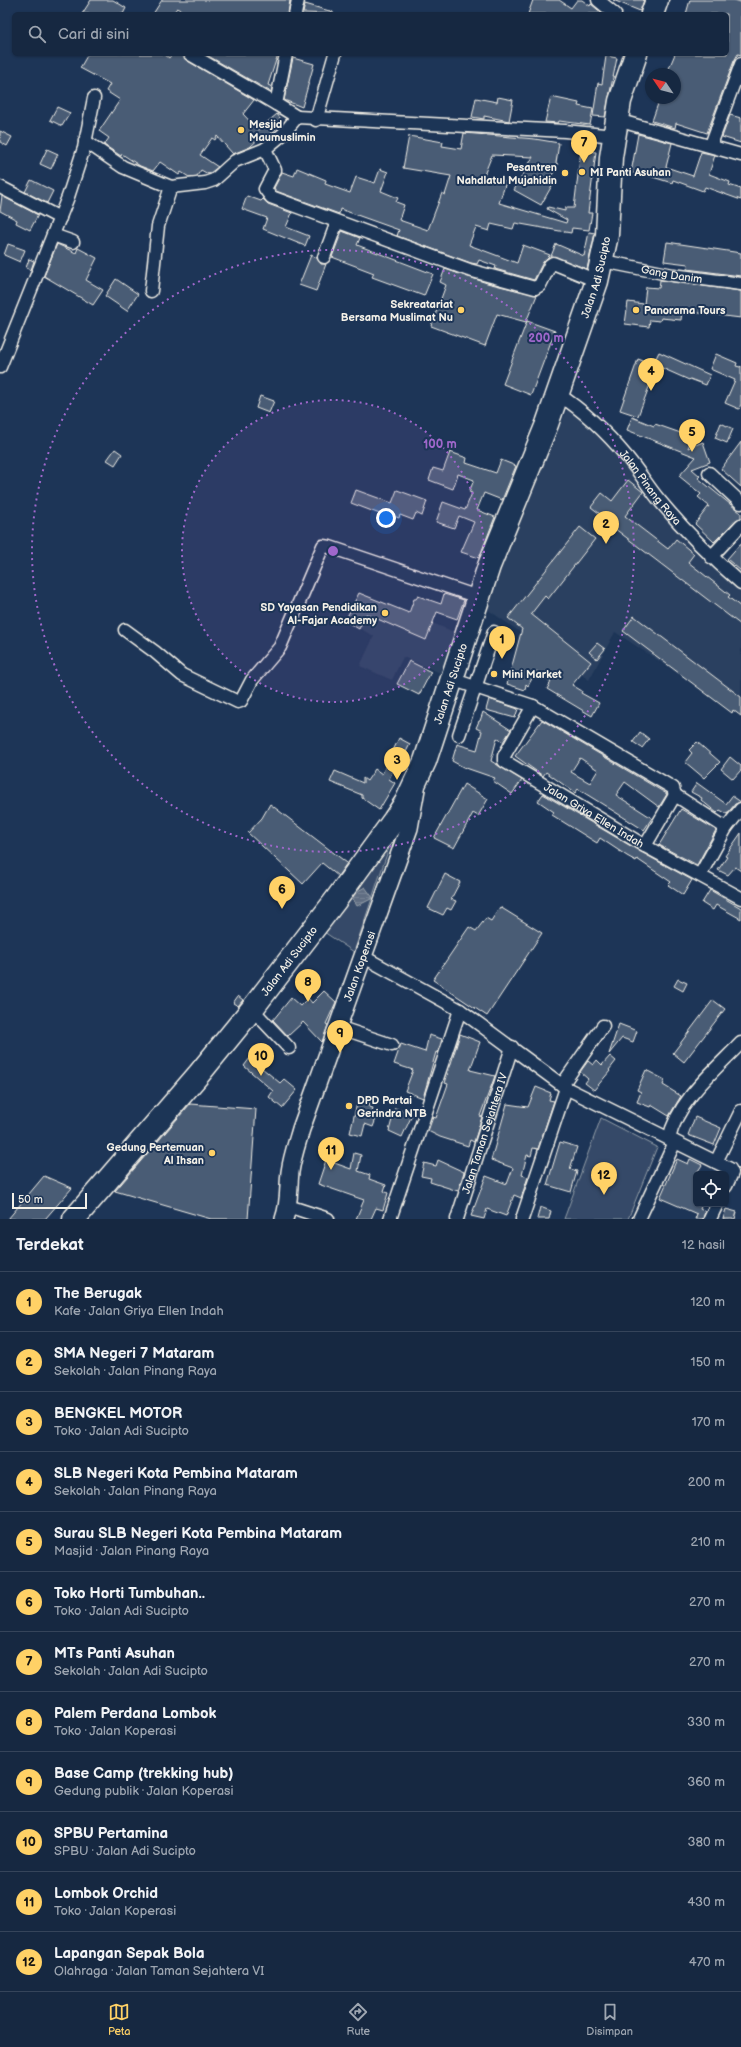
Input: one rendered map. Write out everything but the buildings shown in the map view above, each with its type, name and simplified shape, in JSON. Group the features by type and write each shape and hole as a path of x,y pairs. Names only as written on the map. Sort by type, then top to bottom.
{"highway":[{"path":"653,12 657,0"},
{"name":"Jalan Adi Sucipto","path":"74,1219 199,1074 252,1009 335,901 401,824 425,761 465,683 478,597 507,519 567,400 608,267 611,157 620,101 635,56"}],"street":[{"path":"295,12 298,0"},
{"path":"598,0 613,12"},
{"path":"193,56 276,104 297,118 565,131 616,128 741,156"},
{"path":"276,104 286,56"},
{"path":"316,120 333,56"},
{"path":"712,142 741,64"},
{"path":"0,367 60,218 85,141 94,98"},
{"path":"85,141 123,167 171,187 206,183 214,180 235,161 265,149 283,134 297,118"},
{"path":"265,149 275,170 265,189 268,195 337,222 324,257"},
{"path":"0,187 60,218"},
{"path":"151,291 158,226 171,187"},
{"name":"Gang Danim","path":"337,222 469,270 535,288 540,285 550,265 553,263 608,267 741,284"},
{"path":"53,235 73,242"},
{"name":"Jalan Pinang Raya","path":"567,400 604,432 627,458 658,500 711,557 741,583"},
{"path":"709,473 741,503"},
{"path":"711,557 741,525"},
{"path":"125,630 155,652 182,675 238,702 241,701 252,680 280,647 323,546 330,547 478,597"},
{"path":"459,735 465,683 494,632"},
{"path":"465,683 533,706 673,788 675,795 726,828"},
{"name":"Jalan Griya Ellen Indah","path":"533,706 504,756 504,761 645,846 741,898"},
{"path":"645,846 675,795"},
{"path":"700,875 726,828 741,809"},
{"name":"Jalan Koperasi","path":"286,1212 293,1156 362,956 401,824"},
{"path":"362,956 460,1010 512,1047 564,1087 732,1170 729,1180"},
{"path":"252,1009 289,1048"},
{"path":"390,1219 460,1010"},
{"path":"522,1219 564,1087 603,1026"},
{"path":"338,1027 392,1045"},
{"path":"643,1217 672,1141 672,1127 684,1106 741,1043"},
{"name":"Jalan Taman Sejahtera IV","path":"457,1219 512,1047"},
{"path":"716,1162 741,1111"},
{"path":"710,1219 716,1207"},
{"path":"286,1212 328,1219"}],"shaded area":[{"path":"568,407 595,422 663,509 741,580 741,715 615,632 589,680 484,607"},
{"path":"359,593 459,634 445,675 403,657 392,680 360,666 374,636 345,621"},
{"path":"397,824 354,952 321,930"},
{"path":"365,887 373,898 357,906 351,895"},
{"path":"601,1118 657,1147 628,1219 564,1219"}],"place":[{"name":"Mesjid Maumuslimin","path":"241,130"},
{"name":"MTs Panti Asuhan","path":"584,163"},
{"name":"MI Panti Asuhan","path":"582,172"},
{"name":"Pesantren Nahdlatul Mujahidin","path":"565,173"},
{"name":"Sekreatariat Bersama Muslimat Nu","path":"461,310"},
{"name":"Panorama Tours","path":"636,310"},
{"name":"SLB Negeri Kota Pembina Mataram","path":"651,391"},
{"name":"Surau SLB Negeri Kota Pembina Mataram","path":"692,452"},
{"name":"SMA Negeri 7 Mataram","path":"606,544"},
{"name":"SD Yayasan Pendidikan Al-Fajar Academy","path":"385,613"},
{"name":"The Berugak","path":"502,659"},
{"name":"Mini Market","path":"494,674"},
{"name":"BENGKEL MOTOR","path":"397,780"},
{"name":"Toko Horti Tumbuhan..","path":"282,909"},
{"name":"Palem Perdana Lombok","path":"308,1002"},
{"name":"Base Camp (trekking hub)","path":"340,1053"},
{"name":"SPBU Pertamina","path":"261,1076"},
{"name":"DPD Partai Gerindra NTB","path":"349,1106"},
{"name":"Gedung Pertemuan Al Ihsan","path":"212,1153"},
{"name":"Lombok Orchid","path":"331,1170"},
{"name":"Lapangan Sepak Bola","path":"604,1195"}]}
